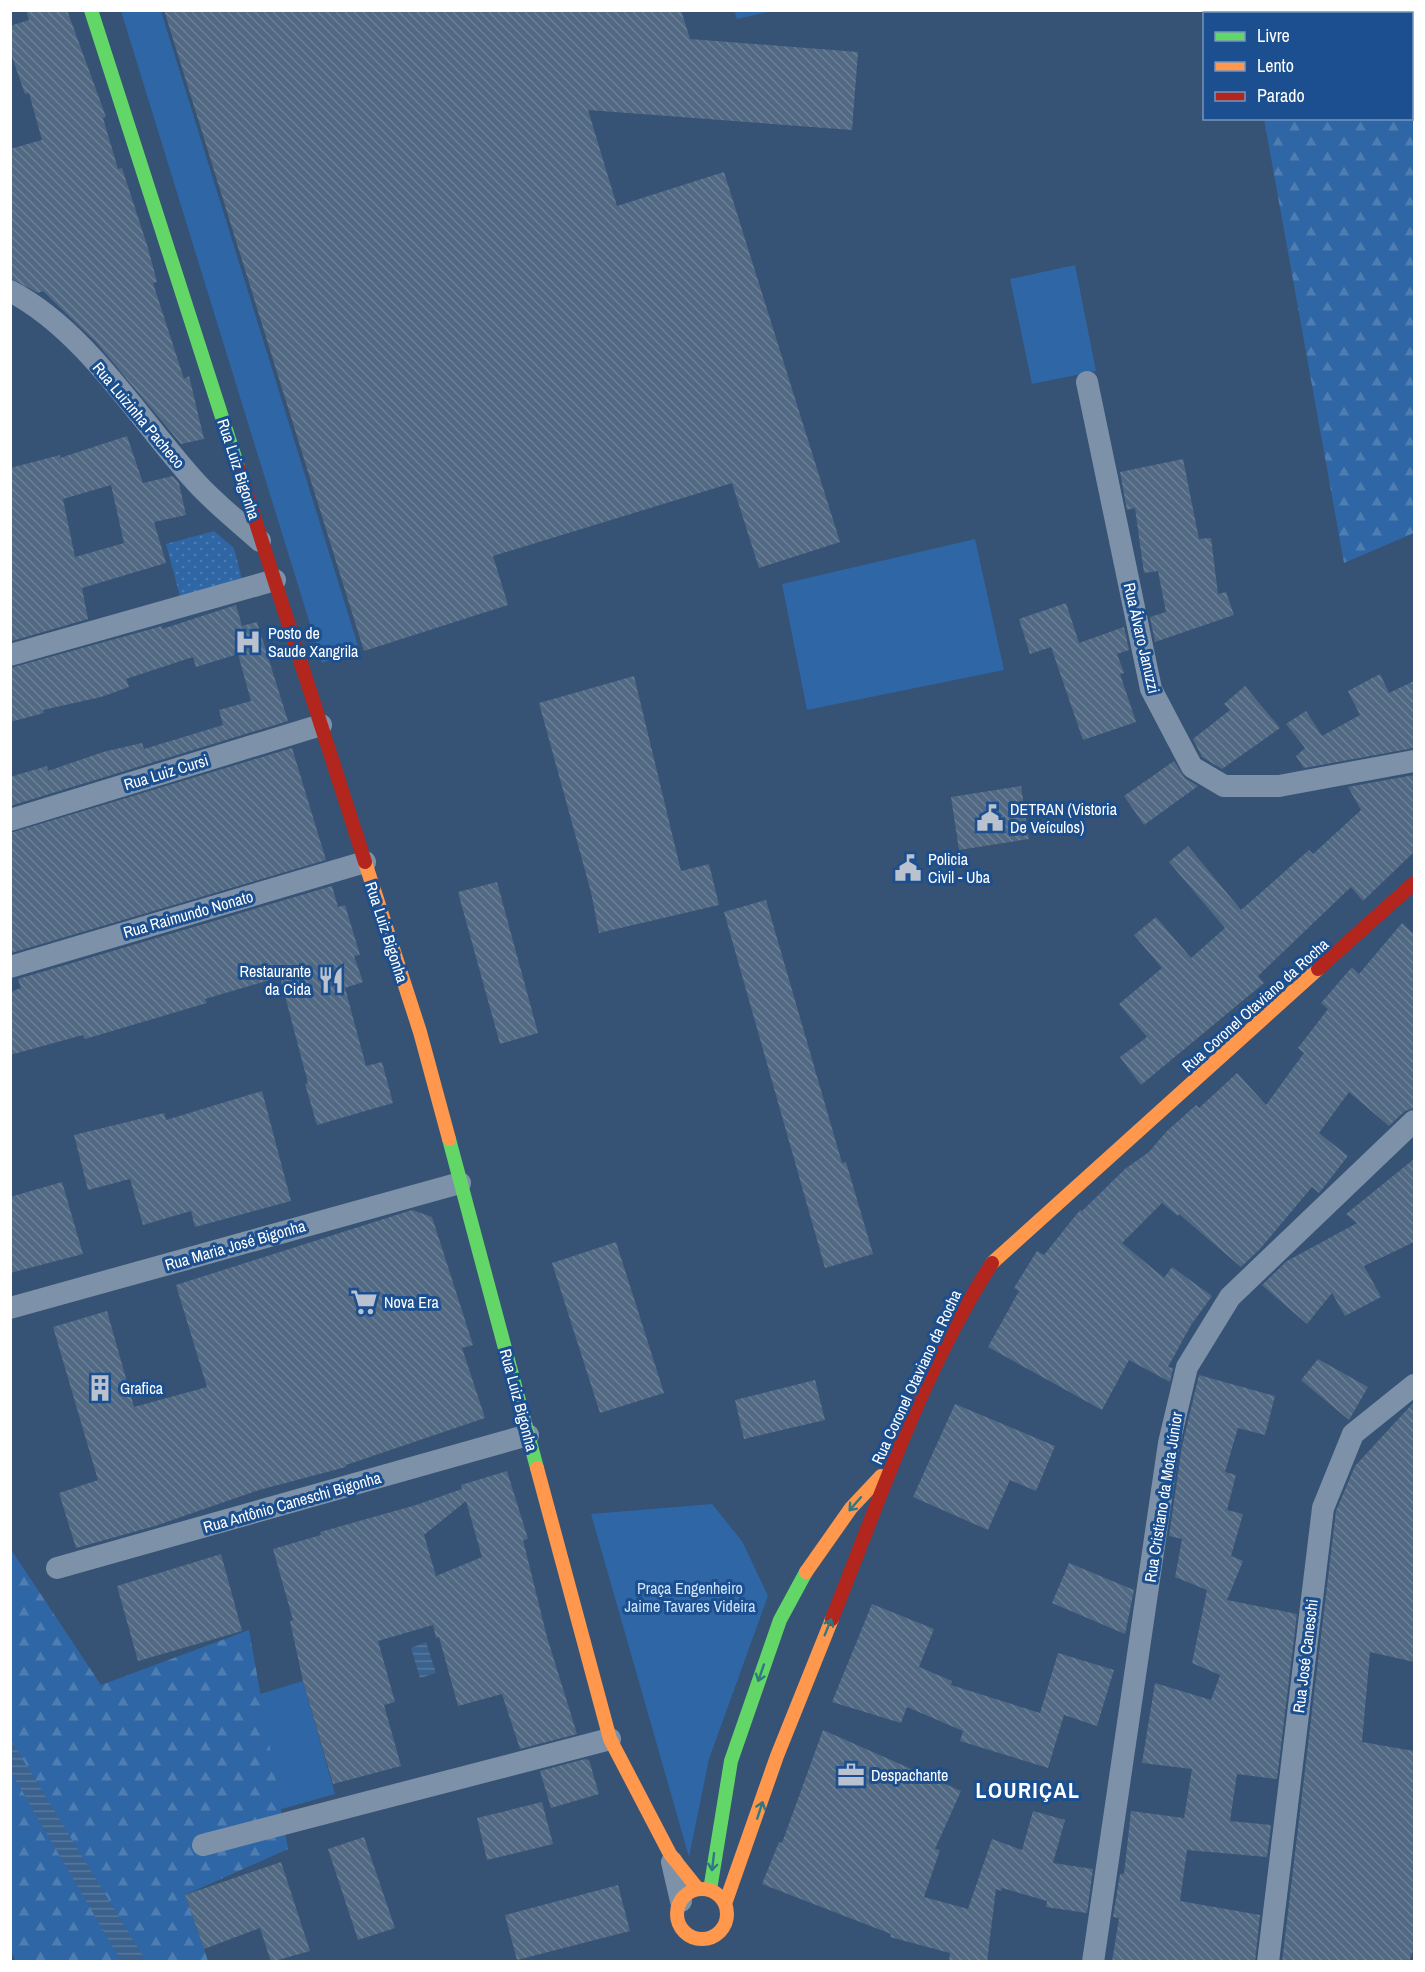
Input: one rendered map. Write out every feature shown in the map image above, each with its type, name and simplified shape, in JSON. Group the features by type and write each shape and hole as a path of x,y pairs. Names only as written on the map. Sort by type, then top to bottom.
{"street":[{"name":"Rua Luiz Bigonha","path":"91,10 420,1032 610,1739 670,1854 696,1893"},
{"name":"Rua Luizinha Pacheco","path":"10,291 35,304 105,373 195,481 263,544"},
{"name":"Rua Álvaro Januzzi","path":"1087,382 1151,689 1192,767 1224,786 1279,786 1414,761"},
{"path":"10,655 274,580"},
{"name":"Rua Luiz Cursi","path":"10,820 321,725"},
{"name":"Rua Raimundo Nonato","path":"10,967 365,862"},
{"name":"Rua Coronel Otaviano da Rocha","path":"725,1904 777,1756 894,1461 966,1304 993,1262 1409,896"},
{"name":"Rua Cristiano da Mota Júnior","path":"1094,1962 1168,1443 1187,1367 1230,1297 1414,1121"},
{"name":"Rua Maria José Bigonha","path":"10,1308 460,1183"},
{"name":"Rua José Caneschi","path":"1268,1962 1323,1508 1353,1434 1414,1385"},
{"name":"Rua Antônio Caneschi Bigonha","path":"57,1568 528,1435"},
{"path":"724,1926 717,1934 706,1939 695,1938 679,1923 678,1912 696,1893 731,1761 780,1620 808,1568 838,1525 894,1461"},
{"path":"203,1845 610,1739"},
{"path":"696,1893 719,1895 725,1904 728,1915 724,1926 723,1950"},
{"path":"692,1954 695,1938"}],"green space":[{"path":"734,10 772,10 772,11 737,19"},
{"path":"121,11 161,11 359,649 322,663"},
{"path":"1414,11 1414,533 1344,563 1264,120 1413,120 1413,12 1243,12"},
{"path":"1075,265 1096,371 1032,384 1010,279"},
{"path":"214,531 234,548 243,583 181,600 166,544"},
{"path":"975,539 1004,670 807,710 782,584"},
{"name":"Praça Engenheiro Jaime Tavares Videira","path":"712,1504 742,1541 768,1596 709,1759 689,1857 591,1514"},
{"path":"10,1548 101,1685 249,1630 288,1849 185,1895 208,1961 15,1961 10,1949"},
{"path":"303,1681 335,1794 275,1811 243,1699"}],"shaded area":[{"path":"426,1642 436,1673 420,1678 411,1648"},
{"path":"11,1740 146,1961 121,1961 11,1772"}],"building":[{"path":"26,10 67,10 106,117 103,118 118,169 122,168 148,248 157,282 153,283 184,379 189,376 204,439 181,444 96,342 43,291 38,293 10,278 10,149 42,140 29,93 25,94 10,51 10,26 29,20"},
{"path":"164,10 681,10 690,39 858,52 852,130 588,110 617,206 724,172 840,542 759,568 732,483 493,556 508,605 364,651"},
{"path":"127,436 143,483 173,476 179,483 186,515 154,522 166,563 82,588 88,619 12,641 10,468 60,455 60,458","holes":["111,485 124,543 75,557 63,499"]},
{"path":"1183,459 1199,539 1211,538 1218,594 1226,592 1234,615 1155,642 1150,617 1166,612 1158,571 1144,573 1135,508 1127,510 1120,472"},
{"path":"1066,603 1079,643 1124,627 1129,650 1117,654 1124,673 1120,674 1136,722 1083,740 1051,647 1030,654 1019,619"},
{"path":"236,605 242,626 257,622 288,721 10,806 10,777 47,766 48,771 103,752 142,743 144,749 223,725 219,710 251,701 238,654 196,667 193,657 126,679 129,687 101,697 43,710 44,713 10,722 10,668 162,626 162,629"},
{"path":"1380,674 1389,693 1414,681 1414,748 1304,768 1296,756 1305,748 1286,724 1306,711 1322,736 1360,715 1348,691"},
{"path":"634,676 681,871 709,864 719,905 599,933 591,892 539,703"},
{"path":"1245,686 1280,728 1222,769 1202,757 1193,739 1230,710 1224,704"},
{"path":"292,748 326,860 11,953 10,833"},
{"path":"1174,761 1185,778 1198,786 1144,825 1124,796"},
{"path":"1414,775 1414,852 1363,901 1351,887 1258,976 1264,983 1141,1085 1120,1057 1147,1037 1119,1004 1162,968 1134,935 1156,917 1191,958 1225,928 1169,862 1188,846 1241,910 1309,850 1313,854 1361,810 1348,787"},
{"name":"DETRAN (Vistoria De Veículos)","path":"1021,786 1029,839 959,850 951,797"},
{"path":"497,882 538,1033 500,1044 458,892"},
{"path":"332,886 338,907 345,905 360,955 354,956 363,982 345,988 366,1066 382,1062 393,1103 317,1125 280,977 205,999 207,1003 85,1039 83,1035 10,1055 10,992 21,988 18,979"},
{"path":"766,900 842,1163 846,1162 873,1254 825,1268 724,912"},
{"path":"1402,923 1414,934 1414,1108 1405,1111 1389,1126 1349,1092 1319,1133 1348,1156 1319,1193 1312,1187 1260,1249 1241,1267 1179,1214 1178,1216 1162,1203 1122,1243 1164,1278 1172,1267 1212,1296 1191,1325 1168,1367 1173,1368 1170,1382 1129,1360 1102,1410 988,1347 1019,1291 1014,1288 1037,1251 1044,1255 1080,1210 1082,1211 1125,1169 1149,1152 1166,1132 1196,1105 1199,1108 1237,1073 1266,1105 1304,1053 1298,1048 1328,1009 1321,1003 1352,967 1359,974"},
{"path":"262,1091 291,1201 195,1227 191,1211 143,1225 130,1179 88,1190 74,1135 164,1113 166,1120"},
{"path":"1414,1159 1414,1242 1364,1266 1381,1297 1345,1316 1332,1293 1307,1324 1262,1285 1287,1261 1357,1223 1346,1214"},
{"path":"62,1182 83,1254 10,1273 10,1197"},
{"path":"412,1210 432,1217 473,1345 462,1348 485,1418 346,1465 346,1467 259,1490 155,1526 76,1548 59,1493 98,1480 53,1327 107,1311 134,1407 207,1387 176,1285"},
{"path":"616,1242 664,1393 600,1413 552,1263"},
{"path":"1318,1359 1368,1387 1349,1420 1301,1380"},
{"path":"1199,1375 1275,1396 1265,1435 1238,1428 1225,1472 1236,1475 1227,1510 1243,1514 1231,1556 1243,1561 1227,1600 1297,1614 1277,1779 1237,1774 1230,1821 1271,1825 1267,1857 1187,1850 1180,1901 1260,1915 1255,1962 1112,1962 1119,1918 1113,1917 1120,1874 1124,1874 1131,1811 1184,1818 1192,1769 1142,1763 1155,1683 1211,1700 1220,1675 1192,1663 1207,1590 1175,1577 1182,1539 1169,1536 1182,1446"},
{"path":"815,1380 825,1420 744,1439 735,1400"},
{"path":"1414,1402 1414,1662 1370,1652 1362,1742 1414,1751 1414,1948 1409,1962 1282,1962 1336,1511 1355,1466"},
{"path":"955,1404 1055,1446 1036,1491 1010,1480 988,1530 913,1497"},
{"path":"507,1471 528,1539 523,1540 547,1637 577,1734 520,1749 502,1694 458,1706 439,1637 436,1638 433,1625 378,1641 395,1702 384,1705 401,1766 333,1784 303,1681 290,1621 293,1620 273,1549 321,1535 320,1532 416,1505 462,1489 461,1485","holes":["466,1501 482,1557 436,1576 424,1535"]},
{"path":"221,1554 242,1631 138,1661 117,1586"},
{"path":"1069,1563 1134,1590 1125,1634 1052,1603"},
{"path":"872,1604 934,1629 919,1667 952,1681 951,1685 1040,1713 1058,1653 1114,1670 1097,1726 1064,1715 1048,1768 960,1741 963,1731 907,1707 901,1723 832,1702"},
{"path":"823,1730 961,1791 935,1849 940,1850 924,1897 968,1909 992,1839 1022,1850 1033,1811 1065,1820 1053,1863 1093,1869 1087,1913 1046,1907 1047,1901 1002,1888 1001,1891 996,1889 987,1962 949,1962 950,1953 890,1937 891,1934 762,1884 779,1842 782,1843"},
{"path":"585,1759 589,1760 599,1794 551,1808 540,1771"},
{"path":"542,1802 553,1844 487,1860 477,1818"},
{"path":"364,1837 395,1928 358,1940 328,1849"},
{"path":"281,1862 310,1951 271,1962 260,1928 204,1949 185,1895"},
{"path":"618,1885 630,1931 517,1960 505,1915"}],"traffic: fast":[{"path":"91,10 238,467"},
{"path":"449,1139 537,1468"},
{"path":"710,1890 731,1761 780,1620 806,1572"}],"traffic: slow":[{"path":"365,862 420,1032 449,1139"},
{"path":"992,1263 1318,969"},
{"path":"537,1468 610,1739 670,1854 698,1889"},
{"path":"806,1572 851,1508 881,1476"},
{"path":"725,1904 777,1756 832,1619"},
{"path":"702,1889 711,1891 722,1900 727,1914 725,1923 716,1934 702,1939 693,1937 682,1928 677,1914 679,1905 688,1894 702,1889"}],"traffic: jam":[{"path":"238,467 365,862"},
{"path":"1318,969 1414,883"},
{"path":"832,1619 923,1392 944,1348 992,1263"}],"place":[{"name":"Posto de Saude Xangrila","path":"248,642"},
{"name":"DETRAN (Vistoria De Veículos)","path":"990,818"},
{"name":"Policia Civil - Uba","path":"908,868"},
{"name":"Restaurante da Cida","path":"331,980"},
{"name":"Nova Era","path":"364,1302"},
{"name":"Grafica","path":"100,1388"},
{"name":"Despachante","path":"851,1775"}],"district":[{"name":"LOURIÇAL","path":"1028,1790"}]}
